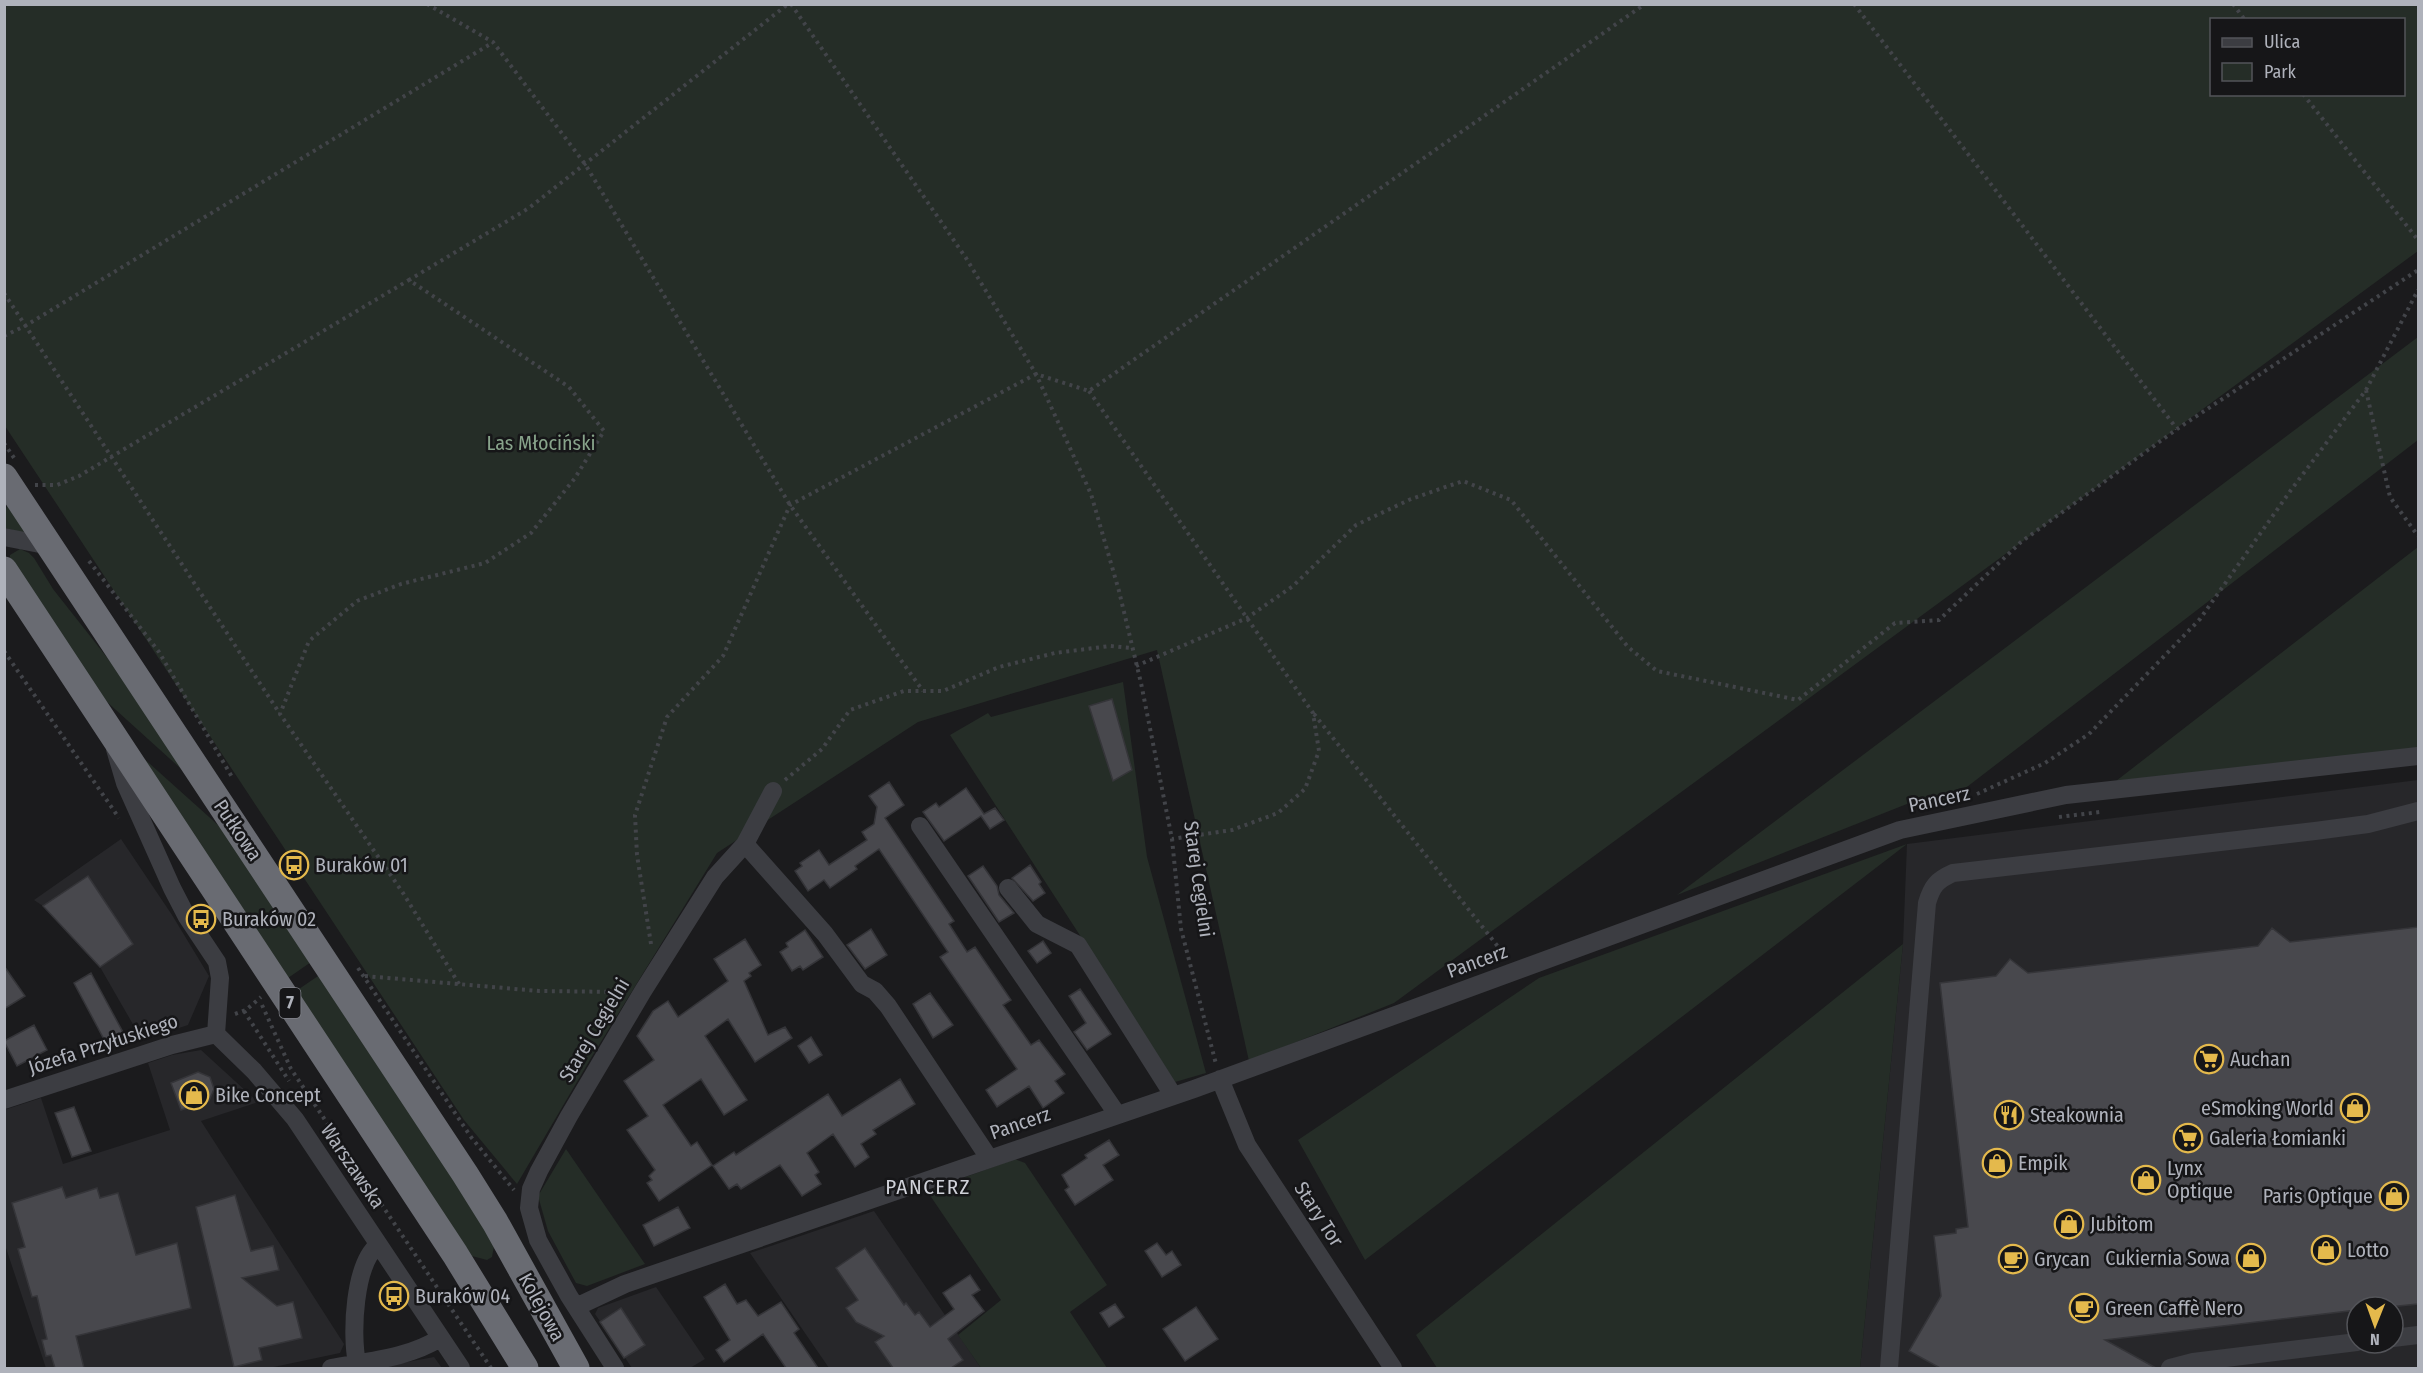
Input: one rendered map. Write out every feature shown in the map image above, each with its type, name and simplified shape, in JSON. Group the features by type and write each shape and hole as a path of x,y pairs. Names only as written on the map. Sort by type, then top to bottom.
{"highway":[{"name":"Pułkowa","path":"6,484 50,546 446,1145 508,1246"},
{"name":"7","path":"4,570 469,1276 525,1368"},
{"name":"Kolejowa","path":"508,1246 576,1368"}],"street":[{"path":"4,537 50,546"},
{"path":"110,731 125,783 172,888 187,917 217,962 220,978 216,1034"},
{"name":"Pancerz","path":"576,1307 625,1284 1220,1079 1900,830 2066,795 2418,756"},
{"name":"Starej Cegielni","path":"529,1208 531,1189 539,1171 643,992 715,877 745,844 773,791"},
{"path":"1889,1368 1927,903 1931,888 1940,879 1953,873 2368,824 2418,811"},
{"path":"920,826 1117,1114"},
{"path":"745,844 825,934 862,984 875,991 888,1006 989,1158"},
{"path":"1008,888 1037,924 1078,945 1173,1095"},
{"name":"Józefa Przyłuskiego","path":"4,1100 172,1045 216,1034"},
{"name":"Warszawska","path":"216,1034 249,1065 285,1107 461,1368"},
{"name":"Stary Tor","path":"1220,1079 1246,1145 1393,1368"},
{"path":"529,1208 542,1248 615,1368"},
{"path":"357,1363 355,1330 361,1271 369,1254 378,1245"},
{"path":"331,1368 414,1351 441,1338"},
{"path":"2170,1368 2193,1362 2345,1343"}],"path":[{"path":"428,4 493,42 585,164 789,505 923,691"},
{"path":"38,495 31,486 57,485 79,476 529,208 789,4"},
{"name":"Starej Cegielni","path":"789,4 966,258 1036,374 1091,494 1119,591 1141,683 1172,839 1181,929 1220,1079"},
{"path":"1089,391 1645,4"},
{"path":"1854,4 2177,429"},
{"path":"2233,4 2244,18"},
{"path":"4,336 25,326 493,42"},
{"path":"2305,96 2418,240"},
{"path":"1136,666 1247,618 1293,586 1356,525 1411,498 1463,481 1510,500 1629,648 1657,671 1798,700 1895,623 1939,620 2021,542 2177,429 2418,270"},
{"path":"280,714 309,640 357,601 401,584 485,563 531,533 575,478 604,431 569,387 409,280"},
{"path":"1973,796 2045,763 2089,734 2200,620 2291,490 2366,390 2418,290"},
{"path":"4,293 280,714 404,893 459,984"},
{"path":"656,971 637,855 635,814 667,717 723,656 789,505 1036,374 1089,391 1313,712 1516,970"},
{"path":"2366,390 2390,497 2418,536"},
{"path":"88,560 159,652 234,780"},
{"path":"773,791 822,748 850,710 904,691 943,691 999,667 1055,653 1110,646 1131,648"},
{"path":"1172,839 1232,830 1278,813 1305,789 1319,751 1313,712"},
{"path":"2052,818 2109,810"},
{"path":"353,962 471,1137 516,1193 522,1208 529,1208"},
{"path":"364,976 550,991 643,992"},
{"path":"217,1015 226,1016 246,1010 259,999 291,1069 491,1368"}],"shaded area":[{"name":"Galeria Łomianki","path":"2418,780 2418,1368 1860,1368 1903,944 1907,844"},
{"path":"121,839 172,915 209,976 188,1025 142,1040 100,967 43,906 34,900"},
{"path":"201,1050 258,1102 201,1121 344,1344 340,1353 269,1368 46,1368 5,1245 4,1110 41,1098 63,1164 170,1130 148,1063 172,1055"},
{"path":"874,1211 981,1368 829,1368 750,1253"},
{"path":"656,1287 705,1359 690,1368 632,1368 595,1314 598,1308"},
{"path":"434,1357 442,1368 375,1368"}],"green space":[{"name":"Las Młociński","path":"4,5 2418,5 2418,251 1394,1003 1249,1061 1157,650 918,722 717,853 591,1058 517,1184 464,1120 5,426"},
{"path":"2418,337 2418,440 1950,800 1917,800 1677,895"},
{"path":"8,502 31,535 5,528"},
{"path":"2418,547 2418,748 2116,781"},
{"path":"20,549 34,558 53,589 124,679 190,777 106,701 10,560 10,555"},
{"path":"1123,682 1147,857 1206,1073 1175,1082 950,735 988,713 991,717"},
{"path":"140,755 228,834 314,960 288,978"},
{"path":"1907,844 1365,1260 1298,1140 1539,978"},
{"path":"1903,944 1860,1368 1437,1368 1416,1335"},
{"path":"321,974 470,1201 494,1246 492,1257 487,1260 472,1256 296,991"},
{"path":"566,1149 645,1264 587,1286 576,1283 548,1231 538,1196"},
{"path":"1015,1159 1025,1163 1107,1285 1070,1312 1107,1368 981,1368 958,1335 1001,1300 927,1191"}],"building":[{"path":"1112,699 1132,770 1113,781 1089,706"},
{"path":"889,782 904,805 885,818 954,921 949,924 967,952 975,947 1011,1000 1003,1005 1031,1045 1039,1040 1065,1074 1055,1081 1064,1093 1043,1108 1029,1086 997,1107 986,1090 1017,1069 940,957 948,952 879,849 855,866 857,869 830,888 824,880 808,891 795,871 802,866 800,863 819,850 829,865 867,840 862,832 874,824 877,807 869,796"},
{"path":"966,788 984,814 995,808 1004,820 990,829 981,816 944,841 923,812 936,803 939,807"},
{"path":"1030,865 1045,893 1033,901 1012,878"},
{"path":"983,866 997,886 999,895 1014,913 999,922 968,876"},
{"path":"88,876 133,944 100,967 43,906"},
{"name":"Galeria Łomianki","path":"2418,927 2418,1304 2405,1305 2405,1295 2345,1295 2345,1311 2105,1340 2156,1368 1940,1368 1909,1351 1941,1296 1934,1236 1956,1233 1956,1229 1968,1227 1940,983 1996,976 2010,959 2028,973 2258,946 2272,928 2290,942"},
{"path":"871,929 887,955 865,969 847,945"},
{"path":"805,930 823,957 803,970 800,966 792,971 780,952 788,947 786,943"},
{"path":"745,939 761,965 749,973 751,976 744,981 768,1035 785,1027 792,1038 755,1062 728,1019 705,1036 747,1100 724,1115 701,1079 663,1105 691,1146 697,1142 712,1165 659,1201 647,1183 652,1180 649,1176 655,1170 627,1130 648,1116 624,1081 654,1060 637,1036 653,1011 668,1001 678,1017 728,981 714,959"},
{"path":"1043,941 1051,953 1037,963 1028,951"},
{"path":"4,966 25,996 4,1009"},
{"path":"91,973 125,1036 107,1045 74,983"},
{"path":"1080,989 1111,1034 1087,1050 1074,1032 1086,1023 1069,996"},
{"path":"930,993 953,1025 933,1038 913,1004"},
{"path":"34,1025 47,1050 17,1066 4,1041"},
{"path":"811,1037 822,1055 809,1063 798,1046"},
{"name":"Bike Concept","path":"198,1072 210,1077 214,1089 209,1101 181,1110 171,1083"},
{"path":"900,1079 915,1104 873,1130 876,1134 861,1144 869,1157 855,1167 833,1134 807,1153 819,1172 815,1175 821,1184 802,1196 780,1165 741,1189 737,1184 729,1189 713,1166 734,1152 736,1155 828,1094 842,1116"},
{"path":"74,1107 91,1151 72,1157 55,1113"},
{"path":"1109,1140 1119,1155 1103,1165 1113,1180 1075,1205 1065,1190 1069,1187 1062,1175 1087,1158 1085,1155"},
{"path":"62,1187 66,1198 97,1188 100,1198 118,1193 136,1255 177,1243 191,1308 76,1336 84,1368 55,1368 51,1355 46,1356 42,1340 47,1339 37,1296 32,1297 18,1249 25,1247 12,1203"},
{"path":"235,1195 251,1251 273,1246 279,1270 242,1278 277,1306 293,1302 302,1338 259,1348 262,1360 234,1367 196,1207"},
{"path":"678,1207 690,1228 654,1246 643,1225"},
{"path":"1157,1243 1166,1255 1172,1251 1181,1265 1162,1277 1145,1251"},
{"path":"865,1248 904,1305 906,1303 915,1315 919,1312 930,1327 954,1309 943,1293 970,1275 980,1290 972,1295 984,1311 948,1339 963,1360 951,1368 893,1368 875,1342 884,1336 856,1322 846,1308 858,1300 836,1268"},
{"path":"725,1284 737,1304 746,1300 758,1316 781,1302 799,1329 794,1333 818,1368 786,1368 763,1334 724,1362 716,1350 730,1340 704,1297"},
{"path":"1115,1304 1124,1317 1109,1327 1100,1313"},
{"path":"1196,1307 1218,1339 1185,1361 1163,1329"},
{"path":"621,1308 645,1345 624,1358 600,1322"}],"place":[{"name":"Buraków 01","path":"294,865"},
{"name":"Buraków 02","path":"201,919"},
{"name":"Auchan","path":"2209,1059"},
{"name":"Bike Concept","path":"194,1095"},
{"name":"eSmoking World","path":"2355,1108"},
{"name":"Steakownia","path":"2009,1115"},
{"name":"Galeria Łomianki","path":"2188,1138"},
{"name":"Empik","path":"1997,1163"},
{"name":"Lynx Optique","path":"2146,1180"},
{"name":"Paris Optique","path":"2394,1196"},
{"name":"Jubitom","path":"2069,1224"},
{"name":"Lotto","path":"2326,1250"},
{"name":"Cukiernia Sowa","path":"2251,1258"},
{"name":"Grycan","path":"2013,1259"},
{"name":"Buraków 04","path":"394,1296"},
{"name":"Green Caffè Nero","path":"2084,1308"}],"district":[{"name":"PANCERZ","path":"928,1187"}]}
